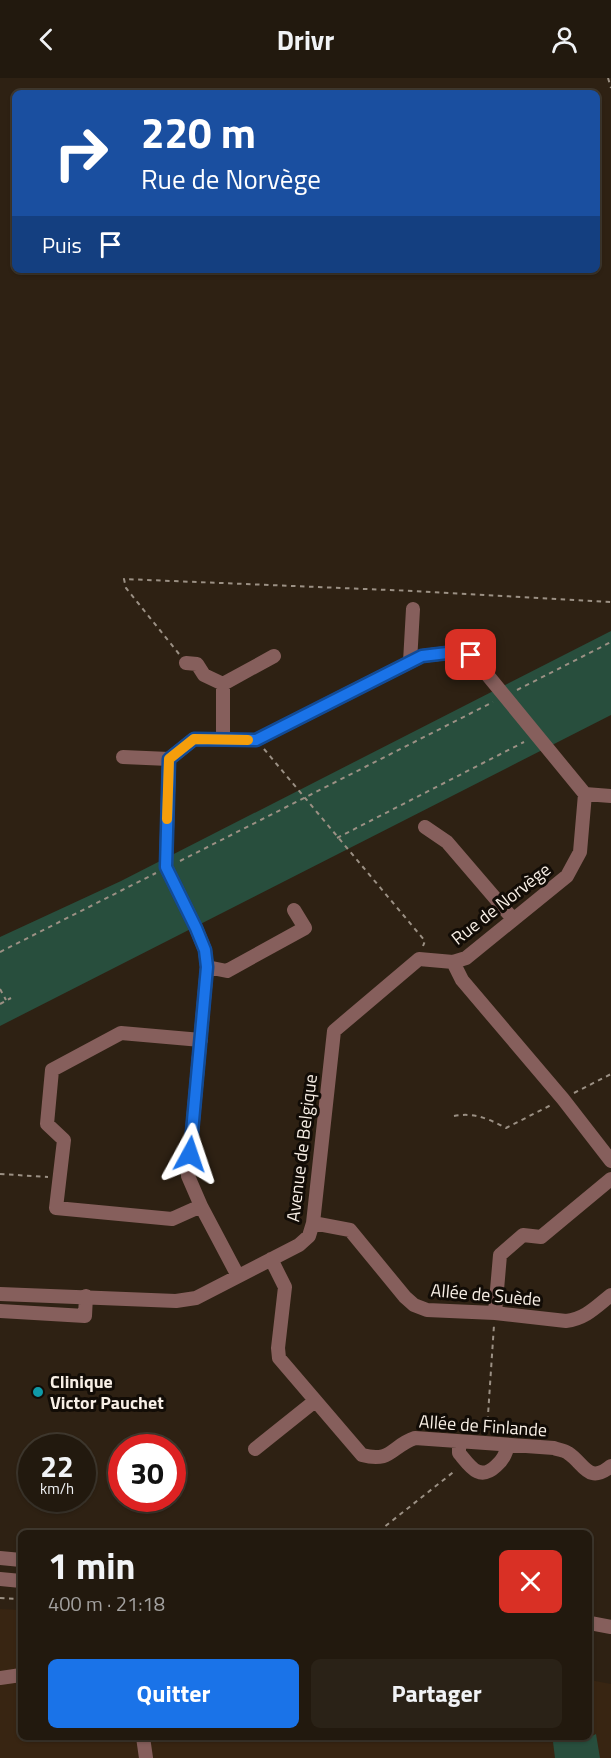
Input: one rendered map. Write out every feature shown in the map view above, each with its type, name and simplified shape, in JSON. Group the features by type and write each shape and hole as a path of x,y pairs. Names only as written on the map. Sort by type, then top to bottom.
{"street":[{"path":"410,662 413,609"},
{"path":"123,757 169,759 194,739 256,740 422,656 447,653 471,655 585,794 611,796"},
{"path":"223,684 274,656"},
{"path":"186,663 197,664 204,675 223,684"},
{"path":"223,684 223,738"},
{"path":"169,759 166,867 196,928 205,950 207,967 188,1176 238,1276"},
{"name":"Rue de Norvège","path":"453,962 466,958 567,876 580,852 585,794"},
{"path":"425,827 447,842 513,919"},
{"path":"207,967 227,971 305,928 294,910"},
{"path":"419,959 453,962 462,980 563,1099 611,1161"},
{"name":"Avenue de Belgique","path":"0,1294 186,1300 196,1298 299,1245 309,1236 313,1222 334,1031 419,959"},
{"path":"201,1040 121,1033 52,1070 47,1124 64,1140 57,1208 172,1220 201,1206"},
{"path":"495,1313 500,1255 524,1235 541,1238 611,1179"},
{"name":"Allée de Suède","path":"313,1222 350,1230 405,1297 414,1305 427,1310 495,1313 566,1321 577,1320 587,1315 611,1295"},
{"name":"Allée de Finlande","path":"271,1259 285,1287 278,1348 279,1358 362,1455 374,1458 387,1456 405,1441 415,1438 554,1449 567,1452 582,1469 593,1473 601,1473 611,1466"},
{"path":"0,1311 86,1316 86,1296"},
{"path":"255,1449 315,1401"},
{"path":"459,1442 459,1453 476,1472 483,1473 490,1472 504,1458 508,1446"},
{"path":"0,1558 18,1560"},
{"path":"0,1579 18,1581"},
{"path":"592,1623 611,1627"},
{"path":"0,1678 18,1675"},
{"path":"143,1740 146,1758"}],"path":[{"path":"608,78 611,88"},
{"path":"186,663 126,588 124,579 611,602"},
{"path":"0,952 611,642"},
{"path":"337,838 536,735"},
{"path":"256,740 425,941 419,959"},
{"path":"0,989 6,1000"},
{"path":"0,1004 11,998"},
{"path":"454,1116 484,1116 506,1128 611,1074"},
{"path":"0,1174 60,1178"},
{"path":"0,1598 18,1599"}],"shaded area":[{"path":"0,1609 18,1610 18,1740 592,1740 592,1680 611,1684 611,1758 0,1758"}],"green space":[{"path":"611,631 611,715 0,1026 0,937 121,881"},
{"path":"596,1734 600,1758 555,1758 553,1742 592,1740 592,1736"}],"slow traffic":[{"path":"167,819 169,759 194,739 248,740"}],"place":[{"name":"Clinique Victor Pauchet","path":"38,1392"}],"route":[{"path":"190,1154 207,967 205,950 196,928 166,867 169,759 194,739 256,740 422,656 447,653 471,655"}]}
